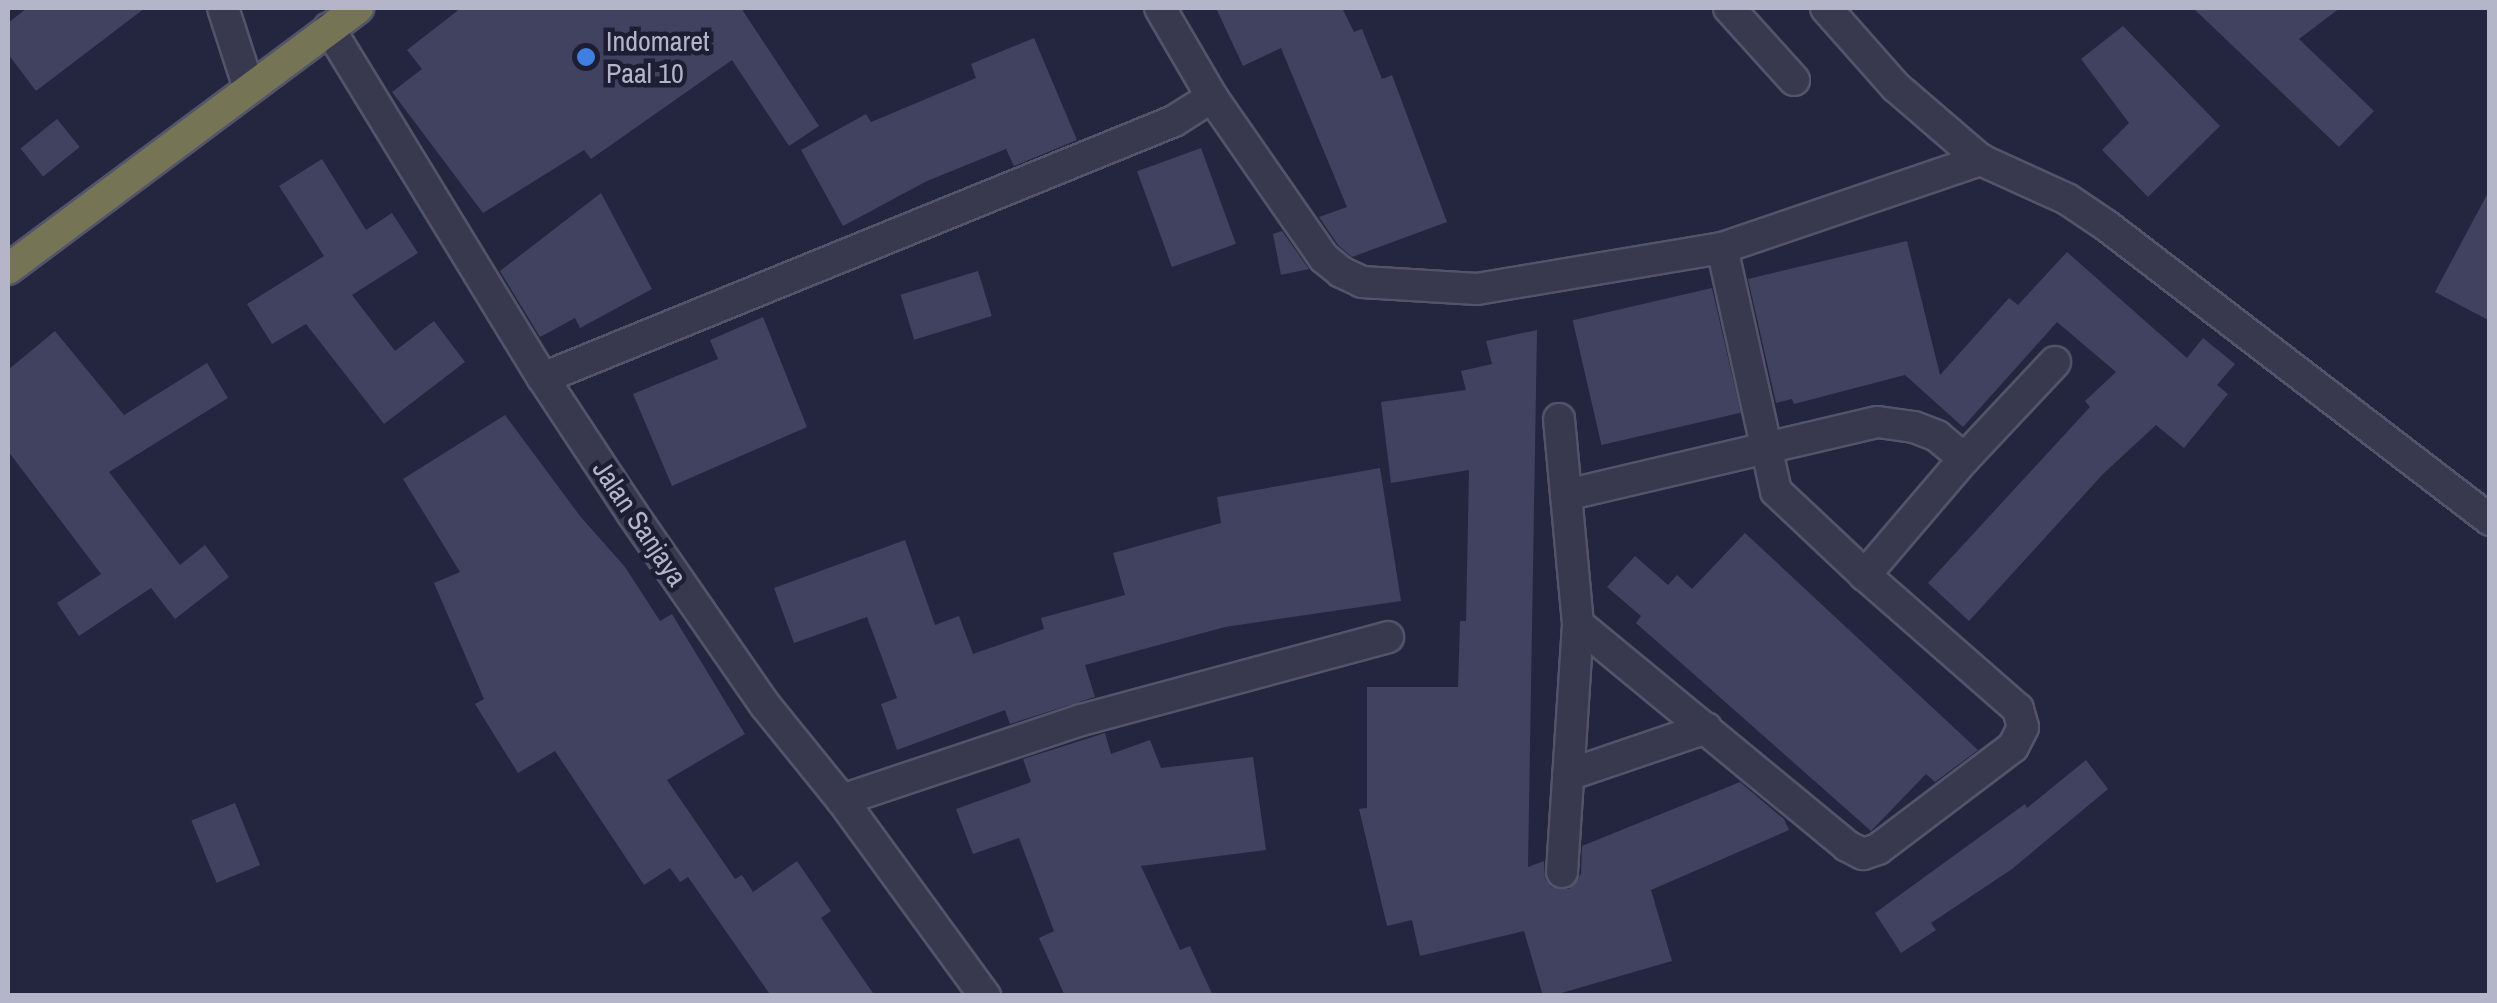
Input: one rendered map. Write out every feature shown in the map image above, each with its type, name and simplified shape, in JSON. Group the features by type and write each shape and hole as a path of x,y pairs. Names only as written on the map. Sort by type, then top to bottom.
{"highway":[{"path":"8,269 248,86 358,8"}],"street":[{"path":"223,8 248,86"},
{"path":"1160,8 1212,97 1324,258 1362,282 1477,289 1722,248 1981,160"},
{"path":"1729,8 1794,80"},
{"path":"1826,8 1896,87 1981,160 2067,199 2107,226 2490,520"},
{"name":"Jalan Sanjaya","path":"329,28 543,378 765,705 842,800 985,996"},
{"path":"543,378 1174,121 1212,97"},
{"path":"1578,624 1847,846 1863,854 1878,849 2012,747 2023,727 2018,709 1784,503 1776,491 1722,248"},
{"path":"1864,575 2054,362"},
{"path":"1559,419 1578,624 1562,872"},
{"path":"1566,494 1878,422 1914,426 1937,436 1964,459"},
{"path":"842,800 1081,720 1388,637"},
{"path":"1568,775 1706,728"}],"building":[{"path":"27,8 145,8 36,91 8,54 8,23"},
{"path":"461,8 741,8 819,126 789,146 732,60 591,159 584,150 483,213 392,92 422,69 407,50"},
{"path":"1216,8 1342,8 1354,32 1362,29 1382,79 1392,75 1447,222 1352,257 1338,245 1319,217 1347,207 1281,48 1243,66"},
{"path":"2193,8 2340,8 2299,39 2374,111 2339,147"},
{"path":"2123,26 2220,126 2148,197 2102,150 2129,123 2081,59"},
{"path":"1034,38 1077,140 1014,166 1006,149 927,181 843,226 801,150 866,114 871,122 976,78 971,64"},
{"path":"57,119 80,147 43,177 20,149"},
{"path":"1201,148 1236,244 1172,267 1137,171"},
{"path":"322,159 366,230 392,213 418,253 352,295 395,351 434,321 465,362 384,424 306,324 272,344 247,304 324,256 279,186"},
{"path":"2490,189 2490,321 2435,292"},
{"path":"601,193 652,289 580,328 575,318 540,337 500,271"},
{"path":"1282,231 1309,269 1281,275 1273,234"},
{"path":"1907,241 1940,375 2009,298 2018,305 2067,252 2187,358 2203,338 2235,364 2217,385 2228,394 2184,448 2156,425 2103,474 1969,621 1928,583 2090,407 2085,401 2116,372 2057,322 1963,427 1905,375 1794,404 1792,399 1776,403 1748,279"},
{"path":"978,271 992,316 914,340 901,295"},
{"path":"1712,288 1741,413 1601,445 1573,320"},
{"path":"763,317 807,427 672,486 633,394 718,359 710,340"},
{"path":"1537,330 1528,867 1544,861 1545,879 1551,887 1569,889 1581,874 1582,846 1740,782 1784,819 1789,830 1651,890 1672,961 1551,996 1543,996 1524,931 1420,956 1412,920 1387,926 1359,809 1367,808 1367,687 1458,687 1460,621 1466,621 1469,470 1391,483 1381,402 1466,390 1461,371 1492,364 1486,341"},
{"path":"55,331 124,415 207,363 228,398 109,472 180,565 205,545 229,577 175,619 151,588 79,636 57,603 101,574 8,451 8,370"},
{"path":"505,415 580,516 625,567 660,621 672,614 745,734 667,780 735,879 742,875 753,892 797,861 831,911 821,918 875,996 771,996 688,877 680,882 670,868 644,885 555,751 518,773 475,704 484,699 434,583 460,572 403,479"},
{"path":"1380,468 1401,601 1225,627 1085,665 1095,697 1010,724 1005,710 897,750 881,704 897,698 867,617 794,643 774,588 905,540 935,625 959,616 973,654 1044,629 1041,618 1125,595 1113,553 1221,523 1217,497"},
{"path":"1745,533 1978,750 1935,782 1926,774 1871,831 1636,623 1641,616 1607,587 1635,556 1668,585 1677,575 1692,589"},
{"path":"1105,733 1111,754 1150,740 1161,768 1253,757 1266,850 1141,866 1180,950 1190,946 1213,996 1065,996 1039,938 1054,931 1019,838 973,854 956,809 1031,782 1023,759"},
{"path":"2086,760 2108,789 2012,869 1931,923 1936,930 1901,953 1875,913 2025,804 2027,808"},
{"path":"235,803 260,865 217,883 191,821"}],"place":[{"name":"Indomaret Paal 10","path":"586,57"}]}
